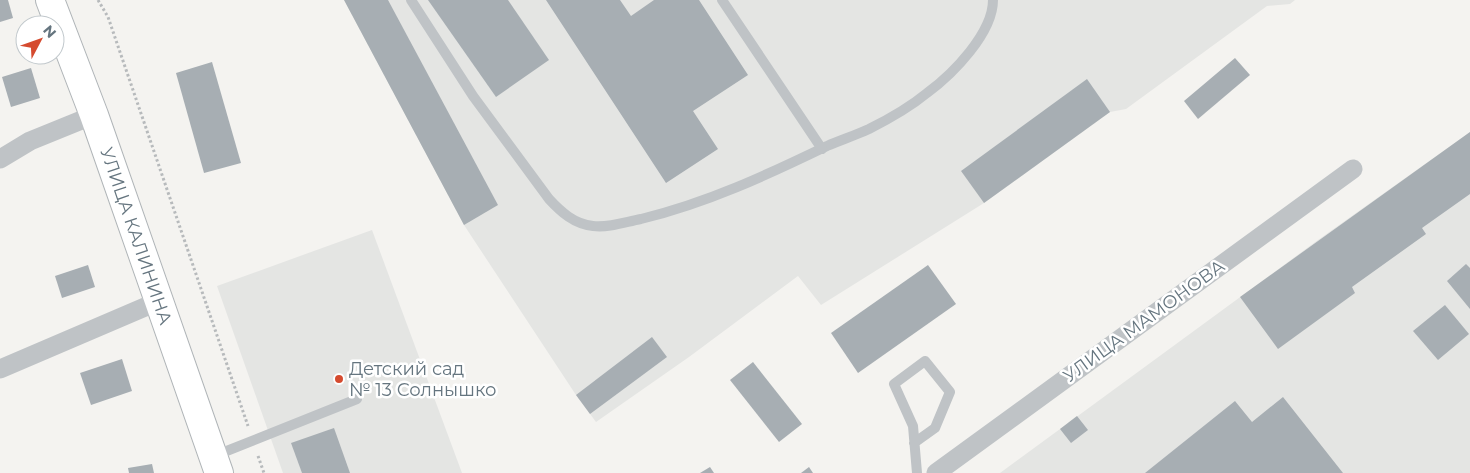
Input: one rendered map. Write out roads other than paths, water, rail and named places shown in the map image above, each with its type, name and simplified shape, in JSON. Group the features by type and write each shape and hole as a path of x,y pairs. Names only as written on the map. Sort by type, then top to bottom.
{"main road":[{"name":"УЛИЦА КАЛИНИНА","path":"50,0 94,114 216,465"}],"street":[{"path":"0,159 30,141 94,114"},
{"name":"УЛИЦА МАМОНОВА","path":"936,473 1353,169"},
{"path":"0,369 159,301"}],"lane":[{"path":"411,0 473,96 548,199 561,212 576,221 592,226 609,226 669,212 729,192 869,128 899,112 928,92 978,42 988,25 993,0"},
{"path":"722,0 822,149"},
{"path":"914,443 935,428 950,392 925,361 894,384 913,426 914,443 917,473"},
{"path":"216,465 253,440 357,399"}],"place":[{"name":"Детский сад № 13 Солнышко","path":"339,379"}]}
